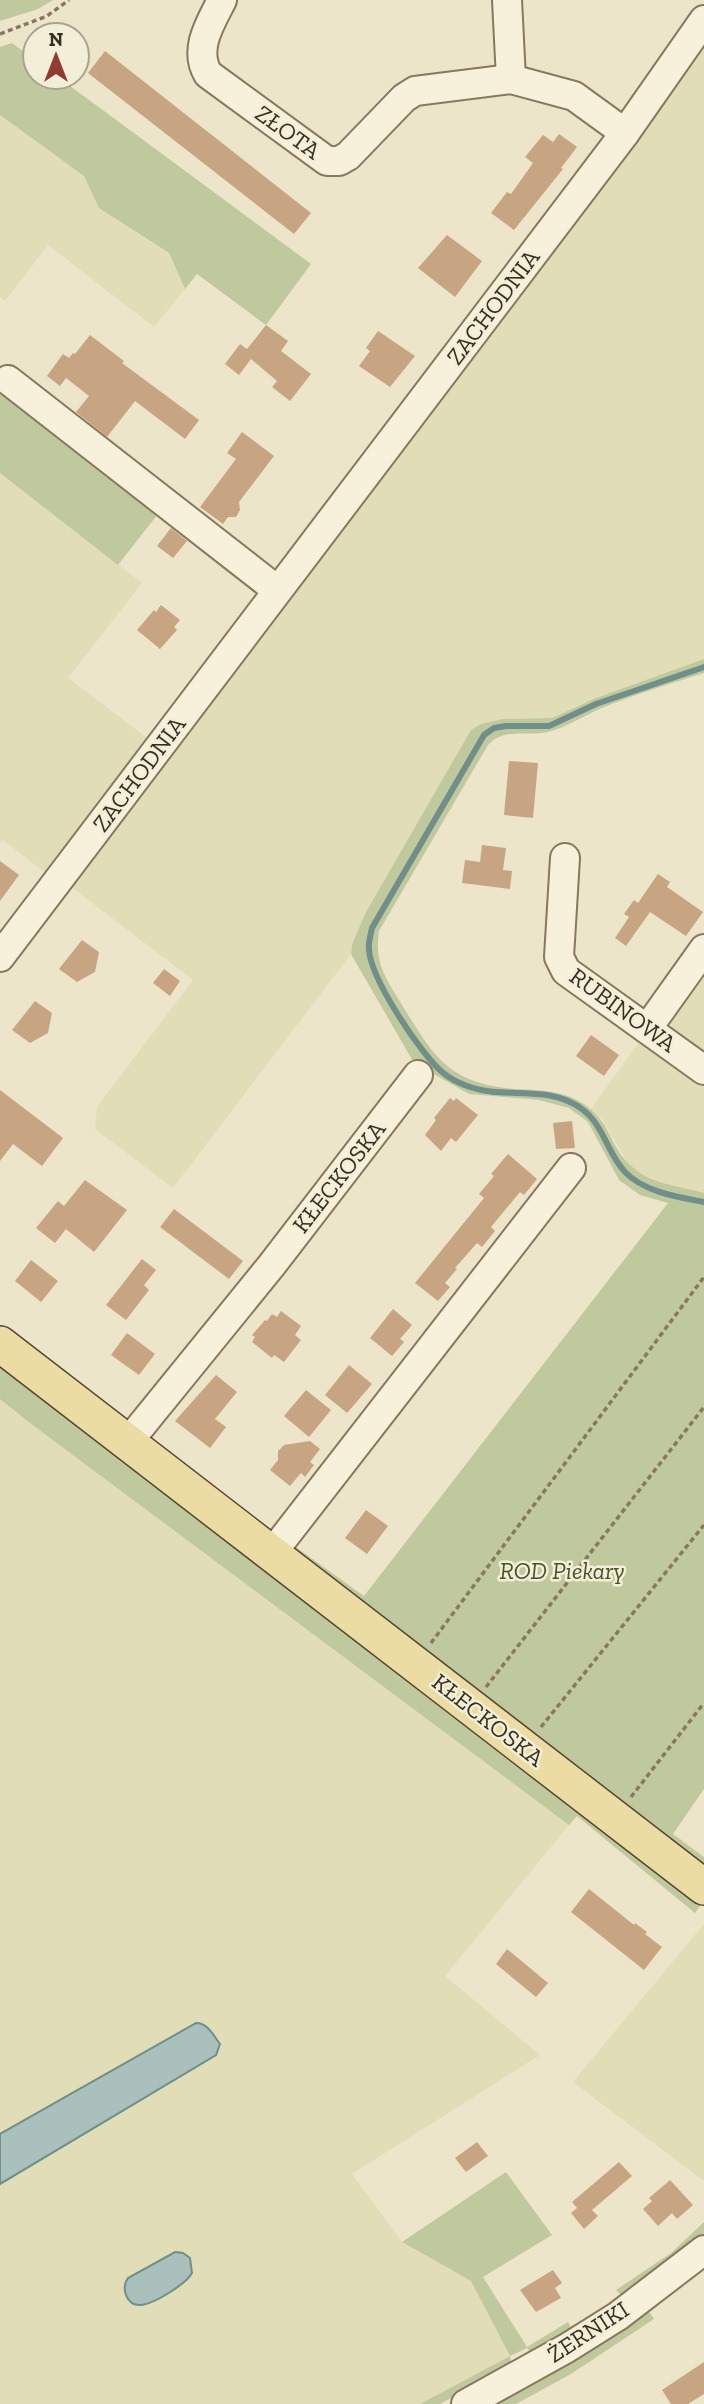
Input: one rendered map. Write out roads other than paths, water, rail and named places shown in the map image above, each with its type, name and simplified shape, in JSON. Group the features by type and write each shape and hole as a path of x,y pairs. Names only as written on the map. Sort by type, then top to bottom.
{"main road":[{"name":"KŁECKOSKA","path":"0,1344 704,1887"}],"street":[{"name":"ZŁOTA","path":"222,0 203,41 202,55 208,74 327,161 339,161 348,156 404,98 415,91 511,79 574,96 625,133"},
{"path":"507,0 511,79"},
{"name":"ZACHODNIA","path":"0,957 625,133 704,20"},
{"path":"8,380 277,590"},
{"name":"RUBINOWA","path":"565,858 559,957 566,971 704,1070"},
{"path":"647,1029 704,950"},
{"name":"KŁECKOSKA","path":"128,1442 271,1266 418,1075"},
{"path":"272,1553 570,1168"},
{"name":"ŻERNIKI","path":"466,2404 567,2348 618,2316 704,2250"}],"water":[{"path":"196,2023 207,2027 220,2044 216,2055 0,2184 0,2134"},
{"path":"175,2252 190,2258 192,2273 189,2277 177,2288 154,2301 136,2305 128,2300 125,2287 128,2278"}],"waterway":[{"path":"704,667 596,704 549,726 506,726 494,728 484,735 372,928 369,946 372,962 387,996 421,1049 445,1074 482,1090 546,1095 570,1102 590,1116 618,1163 633,1179 662,1193 704,1202"}],"park label":[{"name":"ROD Piekary","path":"562,1571"}]}
